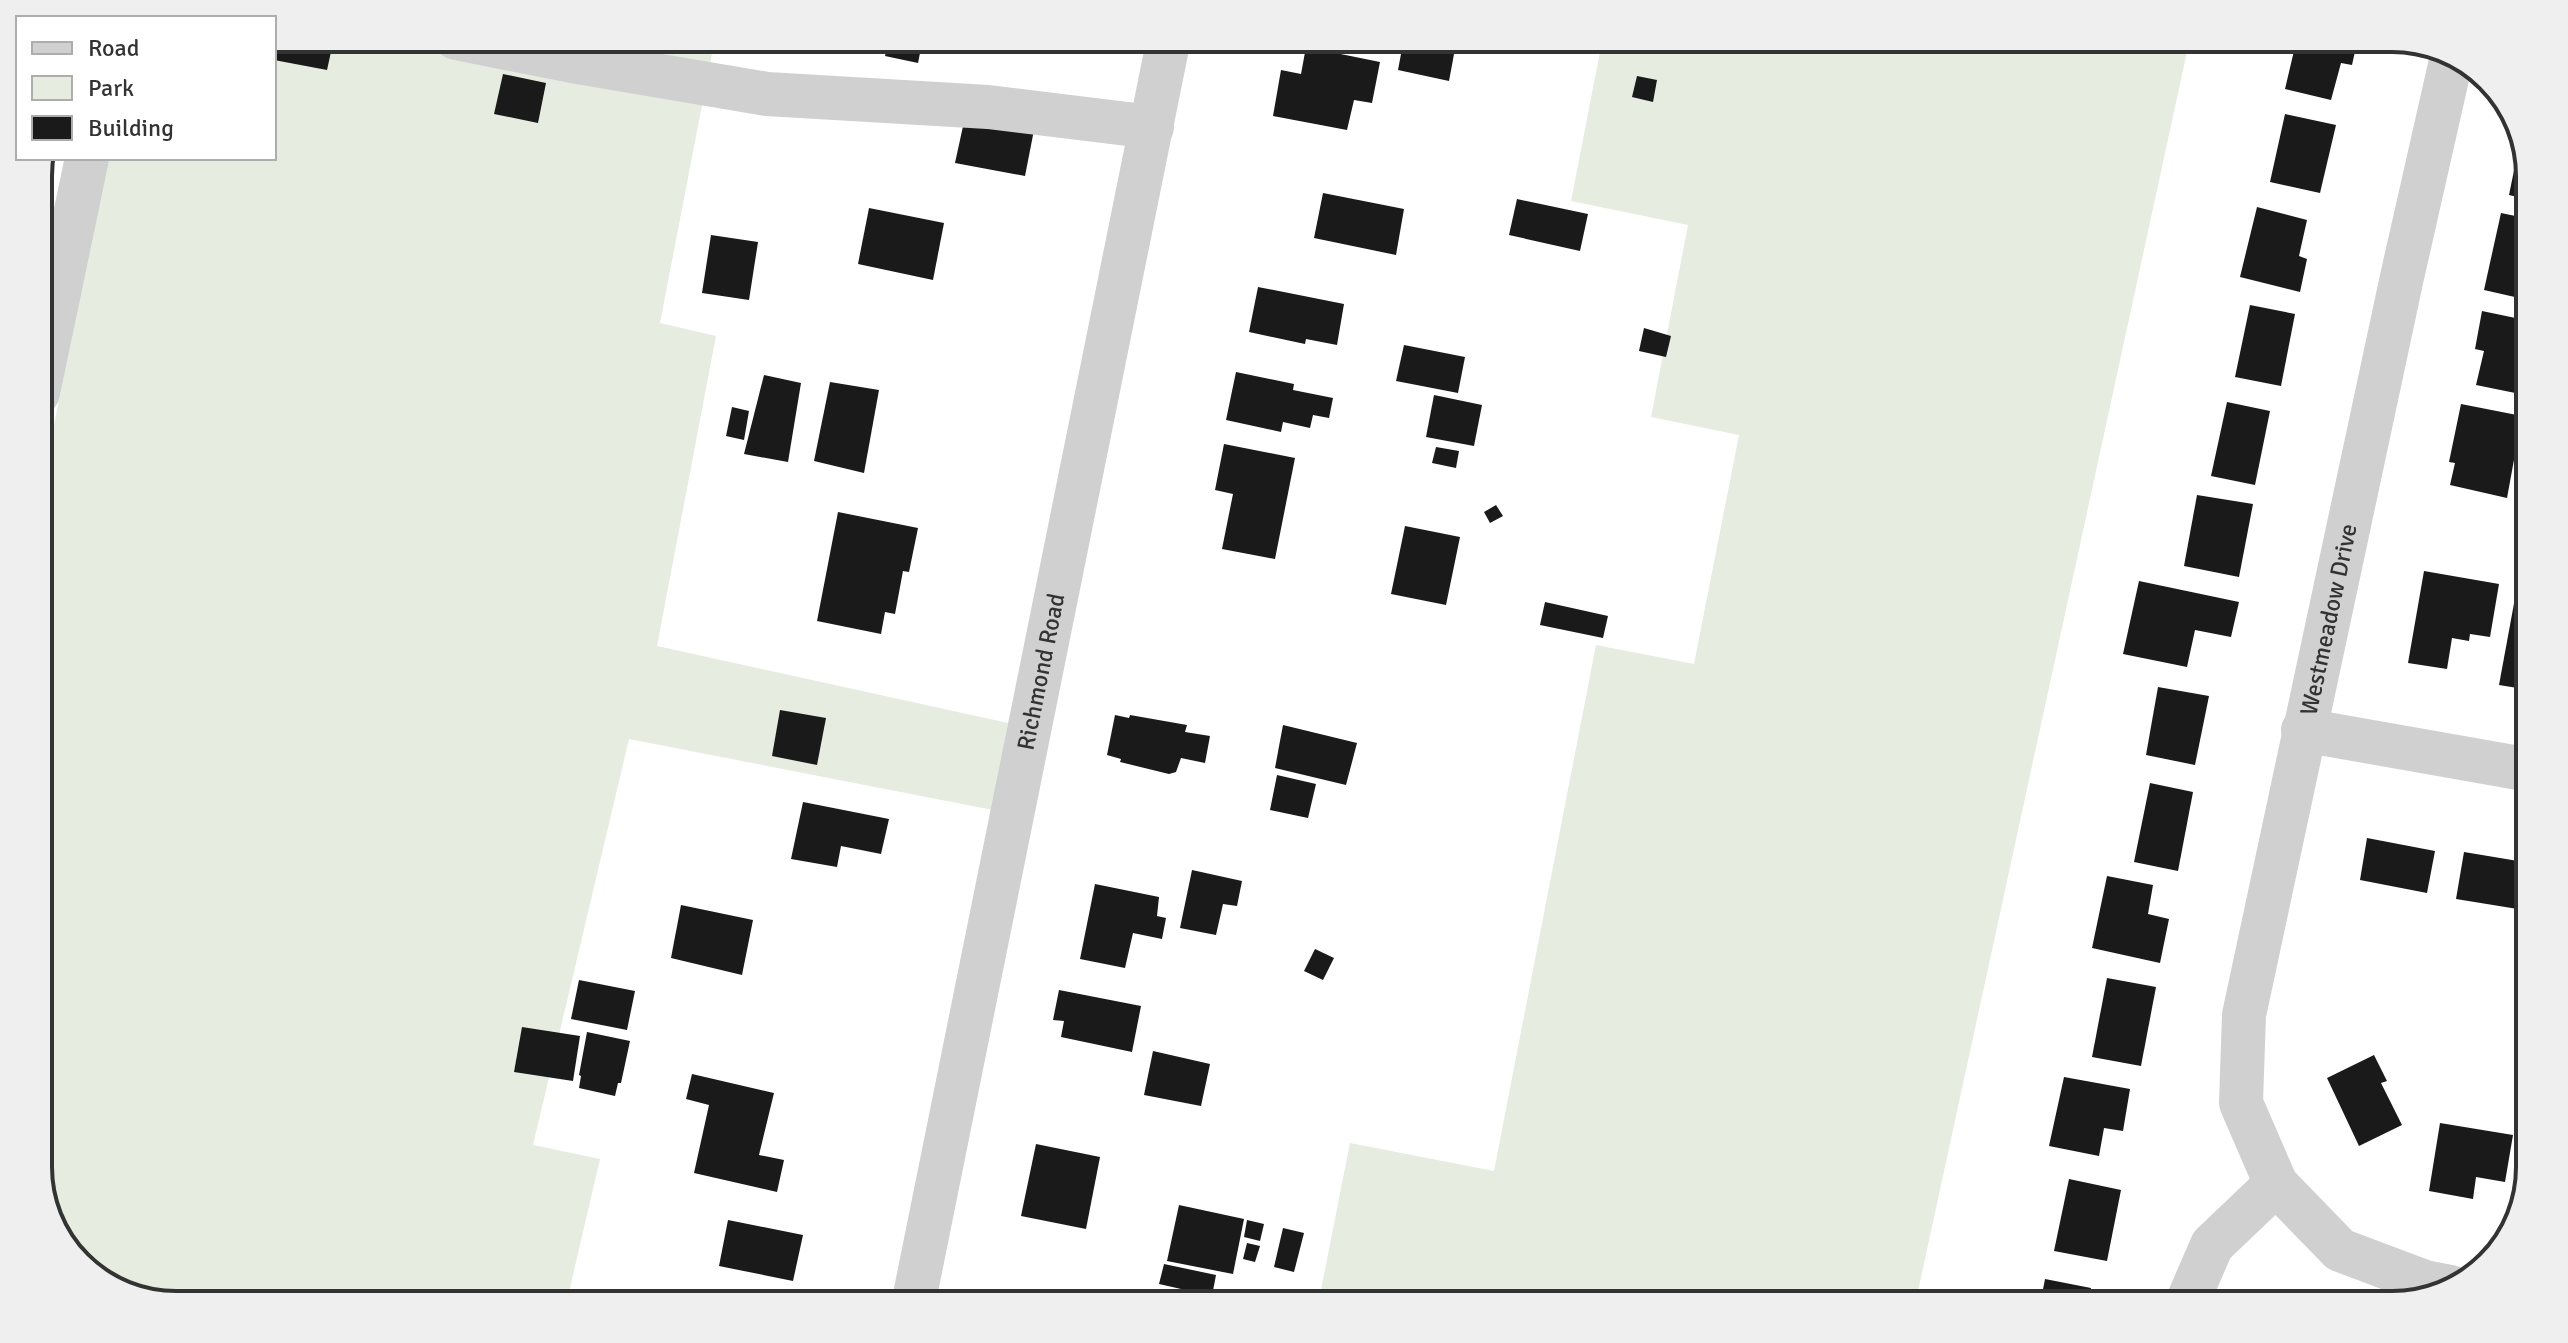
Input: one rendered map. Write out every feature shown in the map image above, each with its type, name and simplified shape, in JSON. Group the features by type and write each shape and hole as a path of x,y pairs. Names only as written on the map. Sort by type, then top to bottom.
{"street":[{"path":"527,52 767,94 988,107 1152,127"},
{"name":"Richmond Road","path":"916,1291 1166,52"},
{"name":"Westmeadow Drive","path":"2276,1184 2241,1103 2244,1015 2303,730 2450,67"},
{"path":"52,326 87,160"},
{"path":"2303,730 2516,768"},
{"path":"2192,1291 2212,1245 2276,1184 2340,1250 2434,1284"}],"green space":[{"path":"276,52 712,52 660,323 716,336 657,646 1008,723 993,810 629,739 533,1145 600,1159 569,1291 176,1291 136,1284 107,1270 83,1249 65,1222 52,1175 52,435 108,160 276,160"},
{"path":"1600,52 2187,52 1918,1291 1321,1291 1350,1143 1494,1171 1596,645 1694,664 1739,435 1651,417 1688,225 1571,201"}],"building":[{"path":"276,52 331,52 327,70 276,60"},
{"path":"886,52 920,52 918,63 885,56"},
{"path":"1305,52 1331,52 1380,62 1372,103 1354,100 1347,130 1273,116 1281,70 1301,74"},
{"path":"1401,52 1454,52 1449,81 1398,70"},
{"path":"2294,52 2355,52 2352,65 2341,63 2331,100 2285,89"},
{"path":"503,74 546,83 538,123 494,114"},
{"path":"1637,76 1657,80 1653,102 1632,97"},
{"path":"2285,114 2336,125 2320,193 2270,182"},
{"path":"965,117 1034,130 1025,176 955,163"},
{"path":"2515,164 2516,197 2509,195"},
{"path":"1323,193 1404,209 1396,255 1314,238"},
{"path":"1517,199 1588,214 1580,251 1509,235"},
{"path":"2257,207 2307,220 2299,256 2307,259 2300,292 2240,277"},
{"path":"869,208 944,223 933,280 858,264"},
{"path":"2501,213 2516,216 2516,297 2484,290"},
{"path":"711,235 758,242 749,300 702,293"},
{"path":"1258,287 1344,304 1337,345 1306,339 1305,344 1249,332"},
{"path":"2250,305 2295,314 2281,386 2235,377"},
{"path":"2482,311 2516,318 2516,393 2476,385 2484,351 2475,349"},
{"path":"1644,328 1671,336 1666,357 1639,351"},
{"path":"1404,345 1465,357 1458,393 1396,381"},
{"path":"1236,372 1294,384 1293,390 1333,398 1329,418 1313,415 1310,428 1283,422 1281,432 1226,420"},
{"path":"764,375 801,383 788,462 744,454"},
{"path":"830,382 879,390 864,473 814,461"},
{"path":"1434,395 1482,405 1474,446 1426,437"},
{"path":"2227,402 2270,411 2255,485 2211,476"},
{"path":"2461,404 2516,415 2516,449 2507,498 2450,485 2455,463 2449,462"},
{"path":"732,407 749,411 744,440 726,436"},
{"path":"1224,444 1295,458 1275,559 1222,549 1233,494 1215,490"},
{"path":"1436,447 1459,451 1456,468 1432,463"},
{"path":"2197,495 2253,504 2239,577 2184,566"},
{"path":"1496,505 1503,516 1490,523 1484,512"},
{"path":"838,512 918,528 909,572 903,571 895,614 885,612 881,634 817,621"},
{"path":"1405,526 1460,537 1446,605 1391,594"},
{"path":"2424,571 2499,584 2490,637 2470,634 2469,641 2452,638 2447,669 2408,663"},
{"path":"2139,581 2239,602 2231,637 2195,630 2187,667 2123,654"},
{"path":"2515,598 2516,688 2499,685"},
{"path":"1545,602 1608,616 1603,638 1540,625"},
{"path":"2158,687 2209,696 2195,765 2146,755"},
{"path":"780,710 826,718 817,765 772,756"},
{"path":"1115,715 1187,725 1185,732 1210,736 1205,763 1181,758 1176,772 1169,774 1120,762 1121,759 1107,755"},
{"path":"1283,725 1357,743 1346,785 1275,768"},
{"path":"1277,775 1316,784 1308,818 1270,810"},
{"path":"2150,783 2193,792 2178,871 2134,862"},
{"path":"803,802 889,819 881,854 841,846 837,867 791,859"},
{"path":"2367,838 2435,851 2427,893 2360,880"},
{"path":"2464,852 2516,861 2516,909 2456,899"},
{"path":"1192,870 1242,881 1237,906 1223,904 1216,935 1180,928"},
{"path":"2107,876 2153,885 2148,914 2169,919 2160,963 2092,948"},
{"path":"1095,884 1159,897 1157,916 1166,918 1162,939 1133,933 1125,968 1080,959"},
{"path":"681,905 753,920 742,975 671,958"},
{"path":"1315,949 1334,958 1323,980 1304,971"},
{"path":"2107,978 2156,987 2141,1066 2092,1057"},
{"path":"579,980 635,991 627,1030 571,1019"},
{"path":"1059,990 1141,1006 1132,1052 1061,1037 1064,1021 1053,1020"},
{"path":"522,1027 580,1036 573,1081 514,1072"},
{"path":"587,1032 630,1041 615,1096 579,1088"},
{"path":"1153,1051 1210,1064 1201,1106 1144,1095"},
{"path":"2374,1055 2387,1081 2381,1083 2402,1125 2359,1146 2327,1078"},
{"path":"692,1074 774,1093 759,1155 784,1160 777,1192 694,1173 709,1105 686,1099"},
{"path":"2064,1077 2130,1089 2123,1131 2104,1128 2099,1156 2049,1146"},
{"path":"2440,1123 2513,1135 2505,1182 2476,1177 2473,1199 2429,1191"},
{"path":"1036,1144 1100,1157 1086,1229 1021,1216"},
{"path":"2069,1179 2121,1190 2107,1261 2054,1251"},
{"path":"1179,1205 1244,1219 1233,1274 1167,1261"},
{"path":"728,1220 803,1235 793,1281 719,1266"},
{"path":"1247,1220 1264,1224 1260,1241 1244,1237"},
{"path":"1283,1228 1304,1233 1294,1272 1274,1267"},
{"path":"1247,1243 1260,1246 1255,1262 1243,1259"},
{"path":"1164,1264 1216,1275 1213,1291 1190,1291 1159,1284"},
{"path":"2045,1279 2091,1288 2090,1291 2043,1291"}]}
